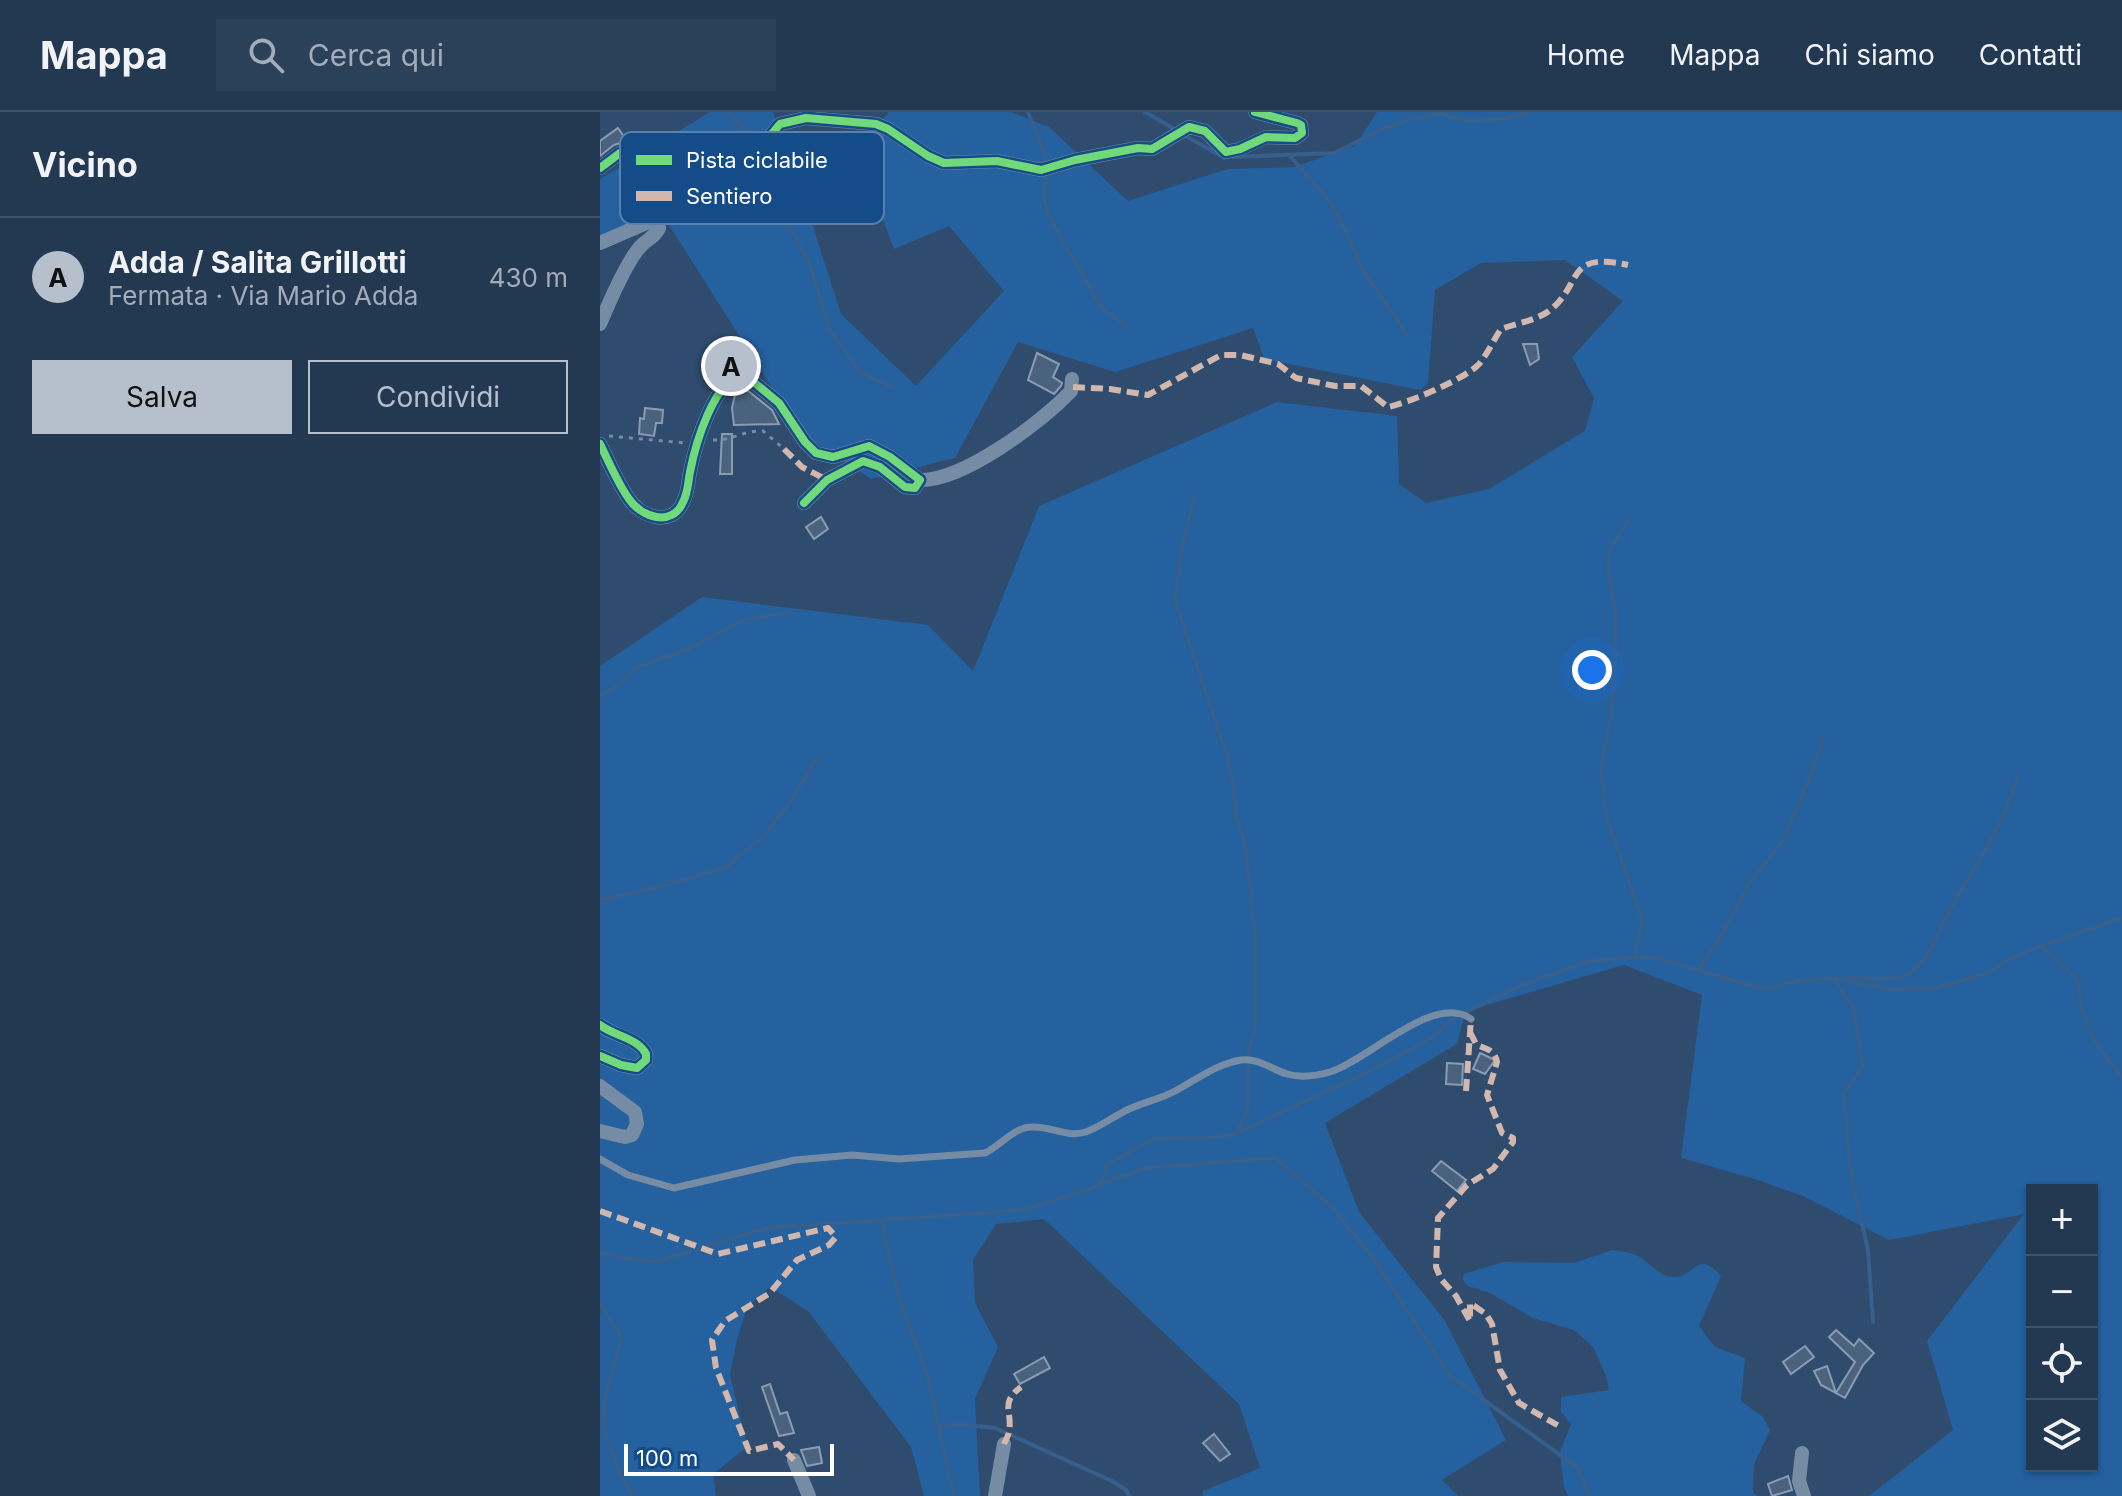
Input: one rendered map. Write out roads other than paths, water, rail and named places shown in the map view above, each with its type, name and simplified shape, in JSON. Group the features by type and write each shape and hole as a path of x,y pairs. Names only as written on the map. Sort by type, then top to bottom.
{"street":[{"path":"773,132 780,124 806,118 876,124 944,163 997,161 1041,170 1130,150 1152,149 1189,127 1205,131 1226,152 1266,137 1295,138 1302,133 1297,123 1255,112"},
{"path":"600,168 620,153"},
{"path":"600,243 644,224"},
{"path":"600,324 611,296 642,245 654,238 659,228 656,224"},
{"path":"600,444 627,496 638,509 656,518 676,512 686,495 694,455 709,413 725,384 733,377 744,374 779,403 816,453 833,457 869,446 890,457 920,480 938,478 968,465 1026,431 1071,391 1072,379"},
{"path":"804,503 812,498 820,485 863,461 880,467 905,487 915,488 920,480"},
{"path":"600,1025 639,1044 646,1054 646,1060 637,1068 600,1056"},
{"path":"600,1086 635,1112 637,1124 632,1135 625,1137 600,1131"},
{"path":"995,1496 1004,1444"},
{"path":"1802,1453 1799,1481 1804,1496"},
{"path":"794,1460 809,1496"}],"lane":[{"path":"600,1159 628,1175 674,1188 795,1160 852,1155 899,1159 985,1153 1022,1129 1032,1127 1073,1135 1088,1131 1129,1109 1175,1091 1195,1077 1241,1060 1256,1061 1286,1074 1314,1076 1347,1066 1400,1032 1434,1015 1457,1012 1471,1019"}],"waterway":[{"path":"728,112 745,132"},
{"path":"1028,112 1045,155 1045,164"},
{"path":"1145,112 1176,130"},
{"path":"1233,157 1334,153 1383,129 1411,119 1441,114 1468,121 1505,119 1529,112"},
{"path":"1184,135 1225,158"},
{"path":"1289,155 1327,198 1348,235 1362,269 1407,334"},
{"path":"1045,173 1048,214 1101,307 1127,327"},
{"path":"788,224 810,265 829,328 860,372 893,388"},
{"path":"1195,496 1181,551 1175,600 1227,756 1234,789 1235,814 1245,843 1255,933 1255,1029 1248,1052 1248,1109 1237,1132"},
{"path":"1628,520 1610,550 1608,569 1615,608 1615,658 1610,721 1601,769 1606,815 1642,919 1635,957"},
{"path":"600,695 620,684 635,668 691,648 743,620 791,612"},
{"path":"1698,970 1751,881 1783,841 1823,738"},
{"path":"600,900 671,884 729,866 761,839 787,807 819,755"},
{"path":"1873,1322 1868,1250 1850,1170 1844,1093 1863,1066 1853,1007 1834,979 1901,977 1920,964 1997,829 2018,775"},
{"path":"600,1252 627,1259 658,1261 767,1228 1024,1210 1098,1185 1107,1172 1105,1167 1154,1139 1236,1134 1432,1038 1452,1019 1519,986 1590,961 1658,958 1759,988 1772,988 1799,980 1834,979 1889,989 1937,988 1990,972 2006,961 2041,946 2122,918"},
{"path":"2041,946 2077,979 2082,1008 2094,1040 2122,1078"},
{"path":"1098,1185 1146,1168 1275,1158 1331,1206 1375,1261 1449,1375 1578,1468 1589,1496"},
{"path":"881,1221 900,1301 927,1374 954,1496"},
{"path":"600,1304 619,1332 620,1343 606,1395 604,1429 621,1476 632,1496"},
{"path":"938,1427 958,1424 995,1428 1112,1481 1126,1490 1129,1496"}],"place":[{"name":"Adda / Salita Grillotti","path":"731,366"}]}
